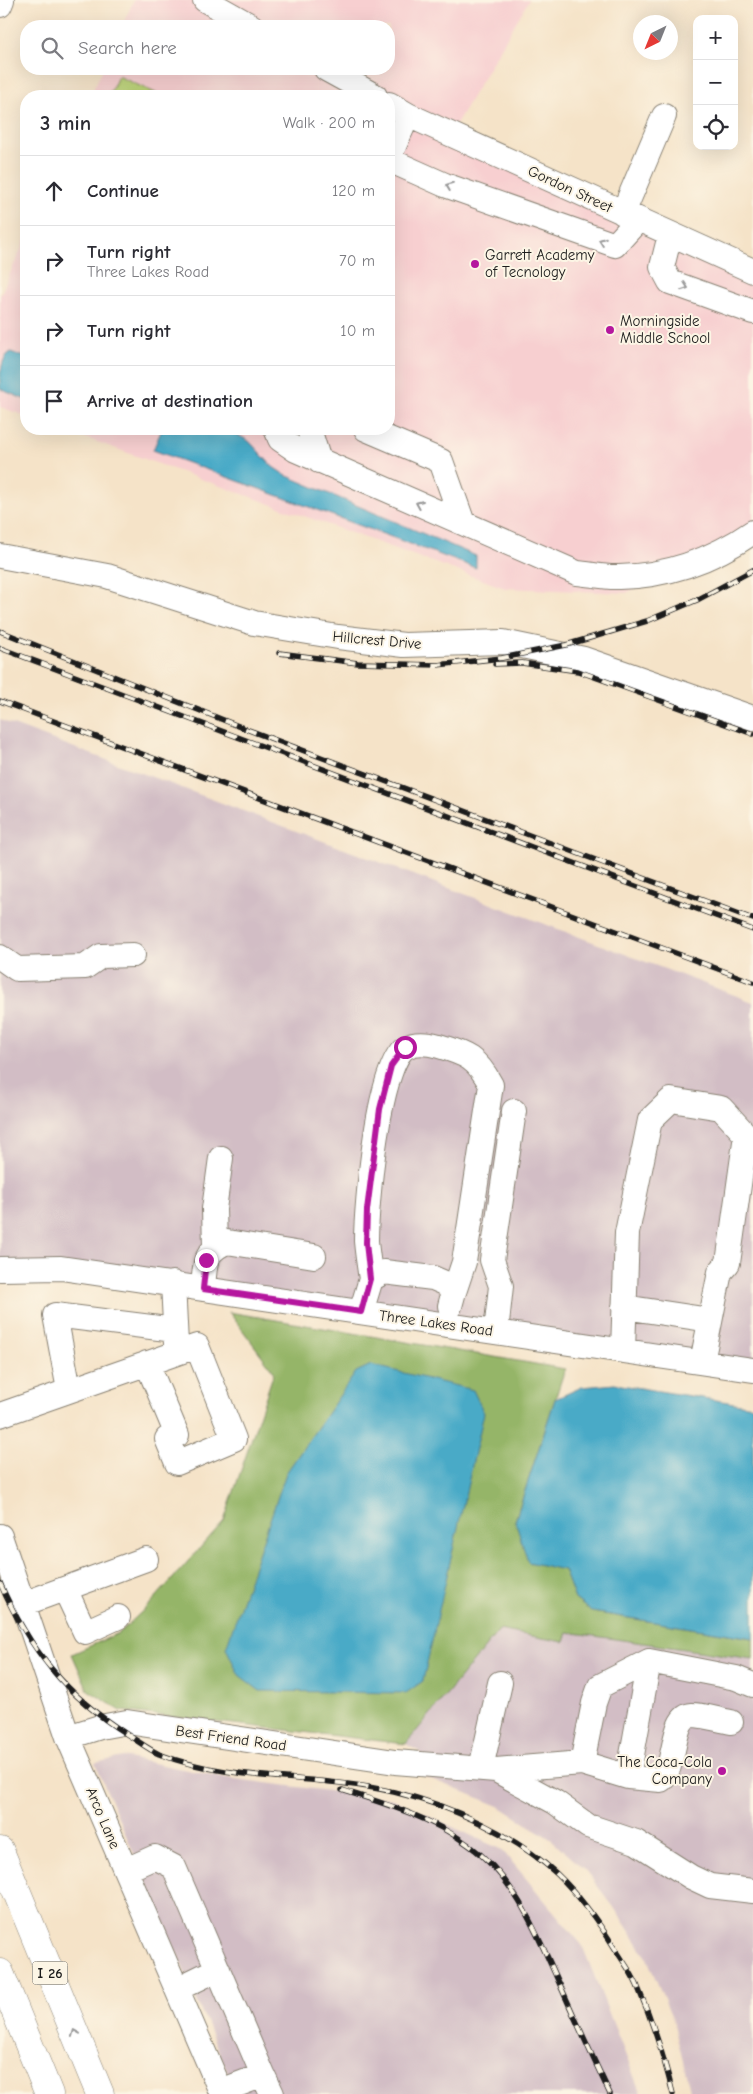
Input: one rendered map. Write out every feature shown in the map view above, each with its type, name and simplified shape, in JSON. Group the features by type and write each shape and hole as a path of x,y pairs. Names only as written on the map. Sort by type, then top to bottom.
{"highway":[{"name":"I 26","path":"0,1851 101,2094"},
{"path":"0,1973 50,2094"},
{"path":"0,2008 30,2094"}],"street":[{"path":"0,5 2,0"},
{"path":"205,0 240,20"},
{"path":"337,75 364,90"},
{"path":"395,130 399,110"},
{"name":"Gordon Street","path":"399,110 670,235 753,271"},
{"path":"395,162 445,185 615,245 630,216 664,116"},
{"path":"670,235 662,267 670,282 753,312"},
{"path":"278,435 280,439 296,450 577,573 618,578 660,573 700,562 732,546 753,532"},
{"path":"311,435 319,460"},
{"path":"380,435 441,461 463,523"},
{"name":"Hillcrest Drive","path":"0,556 107,576 254,623 338,637 404,645 503,642 584,659 753,718"},
{"path":"0,957 17,969 85,967 101,956 132,955"},
{"path":"361,1312 370,1279 366,1243 367,1210 380,1109 391,1066 405,1047 423,1042 464,1054 483,1071 490,1085 466,1252 445,1324"},
{"path":"623,1350 627,1233 650,1120 671,1100 721,1108 746,1135 728,1263 720,1272 702,1362"},
{"path":"496,1332 501,1286 492,1260 514,1111"},
{"path":"203,1289 206,1260 214,1246 214,1209 221,1158"},
{"path":"214,1246 227,1242 314,1256"},
{"name":"Three Lakes Road","path":"0,1269 61,1268 173,1283 753,1370"},
{"path":"370,1279 384,1272 433,1278 447,1284 453,1295"},
{"path":"173,1283 176,1353"},
{"path":"624,1307 710,1320"},
{"path":"69,1390 56,1315 175,1330"},
{"path":"0,1415 147,1362 197,1346 234,1439 177,1463 167,1439 177,1435 147,1362"},
{"name":"Arco Lane","path":"0,1536 68,1737 222,2092"},
{"path":"23,1604 146,1559"},
{"path":"64,1589 84,1632 118,1618"},
{"path":"628,1777 649,1661"},
{"path":"731,1722 691,1715 686,1717 678,1727 672,1763 666,1776 661,1780 628,1777 582,1763 594,1703 600,1686 649,1661 736,1678 753,1685"},
{"path":"500,1683 489,1769 555,1802 588,1826 636,1842 691,1877 710,1886 753,1891"},
{"name":"Best Friend Road","path":"68,1737 100,1727 127,1722 395,1762 489,1769 582,1763"},
{"path":"126,1870 155,1857 174,1867 267,2084 222,2092"},
{"path":"177,1989 218,1969"}],"shaded area":[{"path":"134,0 529,0 450,134 753,271 753,532 626,593 505,588 78,435 395,435 395,90 93,90 100,75 395,75 395,20 125,20"},
{"path":"20,251 20,414 0,407 0,296"},
{"path":"0,720 753,1002 753,1370 0,1269"},
{"path":"499,1630 564,1642 567,1632 753,1659 753,2094 691,2094 673,2020 646,1956 613,1906 585,1870 552,1840 499,1806 416,1773 420,1752 406,1744"},
{"path":"123,1757 227,1778 393,1799 502,1850 582,1945 641,2094 237,2094 95,1763"}],"green space":[{"path":"118,76 149,90 112,90"},
{"path":"229,1312 565,1369 515,1521 565,1570 575,1599 592,1612 753,1638 753,1659 567,1632 564,1642 499,1630 406,1744 121,1711 88,1690 72,1654 119,1633 150,1604 224,1521 274,1372"}],"water":[{"path":"11,352 20,356 20,397 0,389 3,363"},
{"path":"159,435 238,435 249,441 273,467 285,475 476,556 476,568 153,450"},
{"path":"371,1365 473,1390 484,1413 423,1681 406,1693 260,1691 239,1675 226,1648 286,1473 356,1372"},
{"path":"615,1384 753,1406 753,1638 592,1612 575,1599 564,1570 528,1562 515,1521 555,1399 582,1387"}],"railway":[{"path":"279,653 358,663 437,665 502,658 566,645 647,621 697,600 753,570"},
{"path":"0,631 246,729 753,919"},
{"path":"0,648 753,930"},
{"path":"495,664 522,663 578,671 753,734"},
{"path":"0,701 753,982"},
{"path":"0,1583 11,1607 37,1650 68,1687 106,1720 155,1752 187,1763 217,1770 365,1786 394,1792 437,1805 481,1823 502,1834 540,1860 557,1874 581,1900 633,1976 653,2025 673,2094"},
{"path":"342,1790 393,1806 441,1827 470,1846 501,1875 534,1929 610,2094"}],"place":[{"name":"Garrett Academy of Tecnology","path":"475,264"},
{"name":"Morningside Middle School","path":"610,330"},
{"name":"The Coca-Cola Company","path":"722,1771"}],"route":[{"path":"206,1260 203,1289 361,1312 365,1291 370,1279 366,1243 367,1210 380,1109 391,1066 405,1047"}]}
